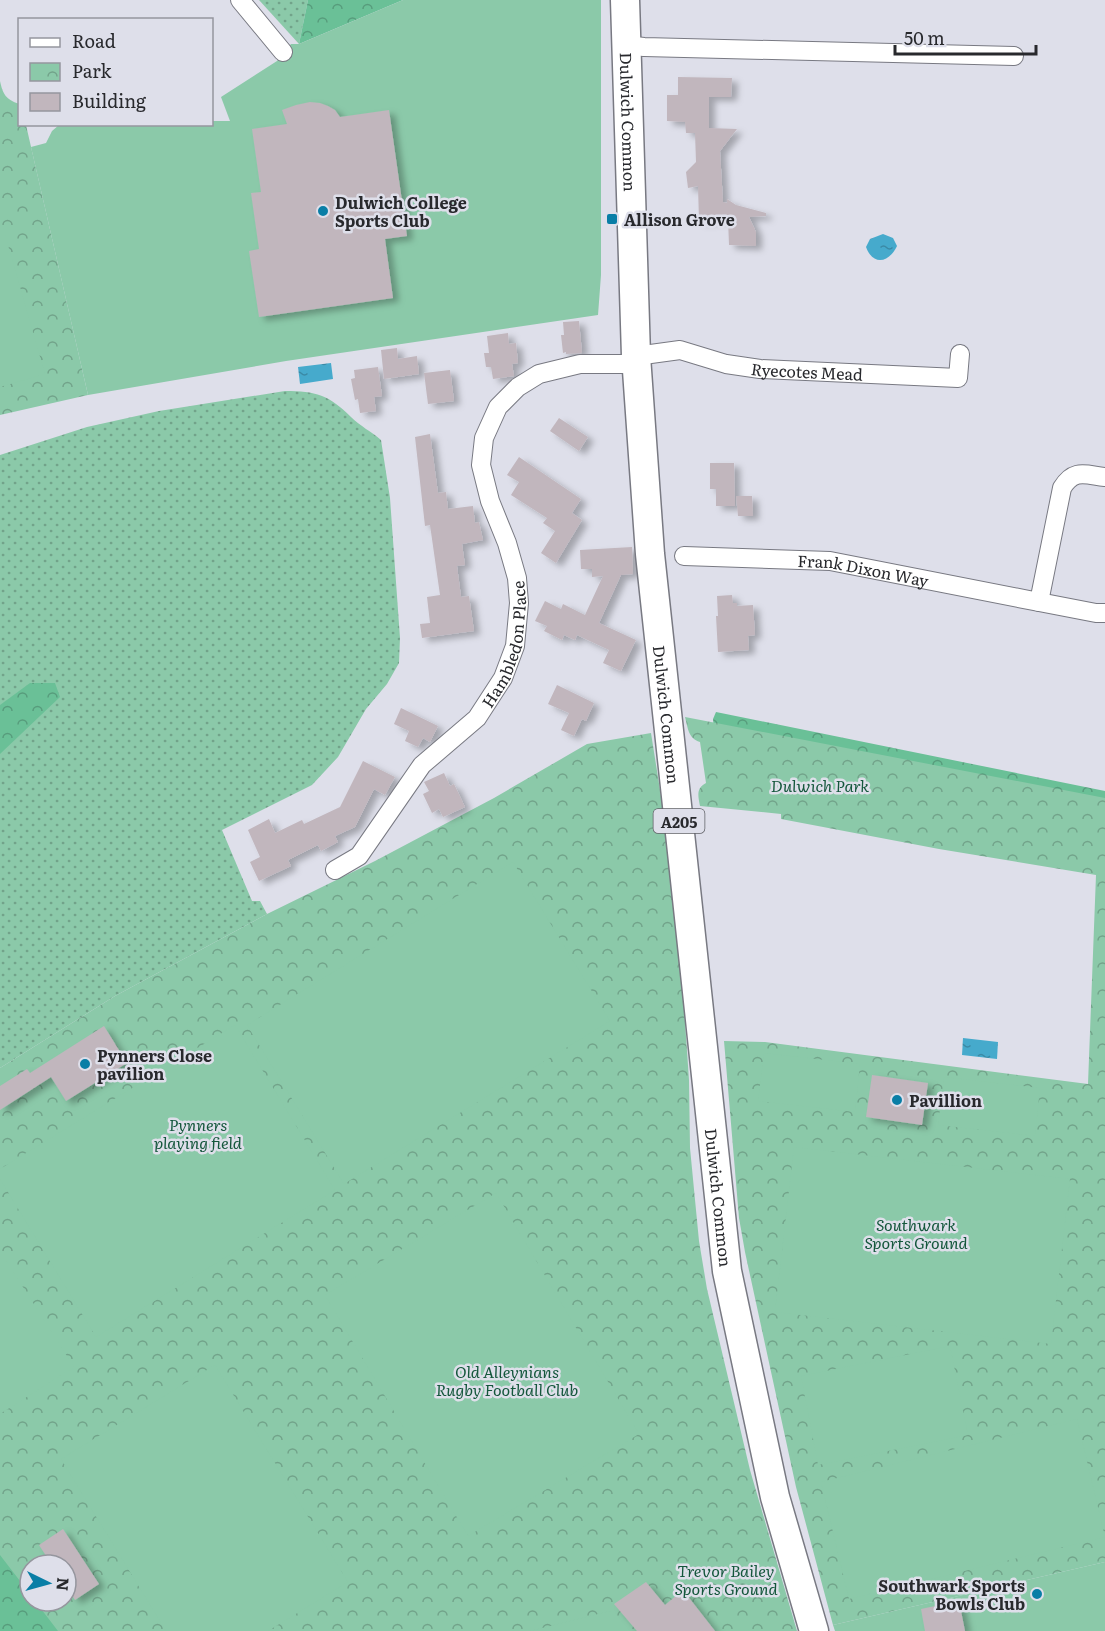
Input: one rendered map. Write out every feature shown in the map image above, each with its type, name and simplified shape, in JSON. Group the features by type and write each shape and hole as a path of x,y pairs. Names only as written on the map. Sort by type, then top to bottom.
{"highway":[{"name":"Dulwich Common","path":"625,0 636,360 656,618 727,1271 775,1497 814,1631"}],"street":[{"path":"240,0 283,52"},
{"path":"625,45 1014,56"},
{"name":"Ryecotes Mead","path":"636,360 680,350 726,364 760,369 958,378 960,354"},
{"name":"Hambledon Place","path":"335,870 359,856 422,765 477,718 503,678 515,646 519,603 517,578 507,543 490,501 481,465 484,438 498,407 518,387 539,374 580,364 636,360"},
{"path":"1039,602 1062,488 1068,478 1079,474 1105,477"},
{"name":"Frank Dixon Way","path":"684,556 830,561 1095,613 1105,613"}],"green space":[{"path":"259,0 308,0 299,44"},
{"path":"308,0 403,0 299,44"},
{"name":"Dulwich College Sports Club","path":"403,0 601,0 601,275 598,315 286,361 88,395 31,147 46,143 52,131 58,126 213,126 213,121 230,121 221,97 277,61 291,44 299,44"},
{"path":"0,81 6,96 18,104 18,126 26,126 88,395 0,415"},
{"path":"0,217 45,374 0,387"},
{"path":"285,391 314,393 329,399 381,440 390,498 400,638 399,663 387,684 366,709 338,757 312,785 222,830 252,901 260,901 267,914 115,996 0,1068 0,455 87,427 159,411"},
{"path":"30,683 55,683 60,697 0,754 0,705"},
{"path":"716,712 1105,791 1105,812 714,729 713,719"},
{"name":"Southwark Sports Ground","path":"685,717 1105,798 1105,1562 833,1625 796,1487 745,1252 739,1218 724,1041 765,1042 1088,1084 1096,875 939,849 781,819 781,814 700,806 699,790 706,783 700,742 691,735"},
{"path":"651,733 676,891 689,1080 690,1148 699,1241 707,1289 750,1470 797,1631 58,1631 44,1613 78,1613 78,1553 18,1553 18,1578 0,1555 0,1068 115,996 267,914 375,861 494,798 587,744"},
{"path":"513,862 610,1021 344,1184 247,1025"},
{"name":"Pynners playing field","path":"235,1025 335,1190 96,1337 0,1179 0,1169"},
{"path":"764,1053 860,1064 855,1112 758,1101"},
{"path":"944,1077 1040,1088 1035,1136 938,1125"},
{"path":"794,1147 1070,1179 1051,1344 775,1312"},
{"name":"Old Alleynians Rugby Football Club","path":"496,1193 639,1434 468,1536 325,1295"},
{"path":"0,1251 74,1367 0,1414"},
{"path":"950,1346 968,1435 818,1465 801,1376"},
{"path":"215,1365 348,1582 268,1631 166,1631 61,1459"},
{"path":"1077,1419 1105,1537 849,1599 821,1482"},
{"path":"0,1522 22,1553 18,1553 18,1613 63,1613 70,1631 0,1631"},
{"name":"Southwark Sports Bowls Club","path":"1105,1562 1105,1631 835,1631 833,1625"},
{"path":"610,1611 629,1631 530,1631"}],"water":[{"path":"883,234 893,238 897,246 886,259 877,260 866,247 870,239"},
{"path":"331,363 333,379 300,384 298,367"},
{"path":"963,1038 998,1042 997,1059 962,1055"}],"building":[{"path":"678,77 732,78 731,97 709,97 709,128 737,129 720,151 723,202 727,203 727,199 736,205 766,213 766,216 749,217 756,232 756,246 729,245 728,219 699,221 698,186 688,188 686,172 696,162 695,133 686,133 685,122 667,121 667,95 678,95"},
{"path":"310,102 328,106 340,117 389,110 407,236 385,239 393,298 259,317 249,251 259,249 251,193 261,192 252,129 287,124 282,110"},
{"path":"579,321 582,353 563,353 561,335 564,335 563,322"},
{"path":"508,333 509,344 516,343 518,363 512,364 514,376 493,379 491,367 486,367 484,353 489,353 487,336"},
{"path":"397,348 398,359 417,356 419,374 384,379 381,350"},
{"path":"378,367 382,396 374,397 376,411 360,413 351,379 355,378 354,370"},
{"path":"450,370 454,401 428,404 424,373"},
{"path":"559,418 588,437 579,451 550,431"},
{"path":"430,434 438,493 446,492 448,509 473,506 475,523 479,522 483,540 462,544 465,565 457,566 461,597 469,596 474,631 422,638 420,624 430,623 427,597 440,595 430,525 425,526 415,437"},
{"path":"519,457 581,499 572,513 582,520 556,563 541,553 555,531 543,523 547,518 511,495 519,482 507,475"},
{"path":"710,463 734,463 735,506 716,506 716,489 710,489"},
{"path":"736,496 752,496 753,516 738,516"},
{"path":"632,547 633,574 621,575 599,623 636,640 621,671 603,663 609,650 577,635 575,640 564,635 562,640 544,631 547,626 535,621 545,601 561,609 563,604 585,615 603,576 592,577 592,569 581,569 580,550"},
{"path":"732,595 733,603 737,603 737,606 753,605 755,635 748,636 749,650 718,652 717,596"},
{"path":"557,685 594,703 586,721 582,719 574,736 561,730 569,713 548,704"},
{"path":"401,708 438,726 430,742 423,738 418,747 405,741 409,731 394,724"},
{"path":"363,761 395,777 385,795 374,789 355,827 335,836 338,842 321,851 318,845 288,860 291,866 259,881 250,862 260,857 248,830 269,819 275,833 302,820 304,824 340,807"},
{"path":"444,773 450,786 454,784 465,807 443,817 439,809 432,813 423,794 429,791 424,782"},
{"name":"Pynners Close pavilion","path":"104,1026 127,1063 66,1101 51,1077 0,1110 0,1086 27,1069 30,1073"},
{"name":"Pavillion","path":"872,1075 928,1083 922,1125 866,1117"},
{"path":"63,1529 99,1584 78,1598 78,1553 44,1553 39,1545"},
{"path":"646,1582 665,1605 683,1590 715,1631 637,1631 614,1604"},
{"path":"959,1601 965,1631 925,1631 921,1609"}],"place":[{"name":"Dulwich College Sports Club","path":"323,211"},
{"name":"Allison Grove","path":"612,219"},
{"name":"Pynners Close pavilion","path":"85,1064"},
{"name":"Pavillion","path":"897,1100"},
{"name":"Southwark Sports Bowls Club","path":"1037,1594"}],"park label":[{"name":"Dulwich Park","path":"820,785"},
{"name":"Trevor Bailey Sports Ground","path":"726,1579"}]}
